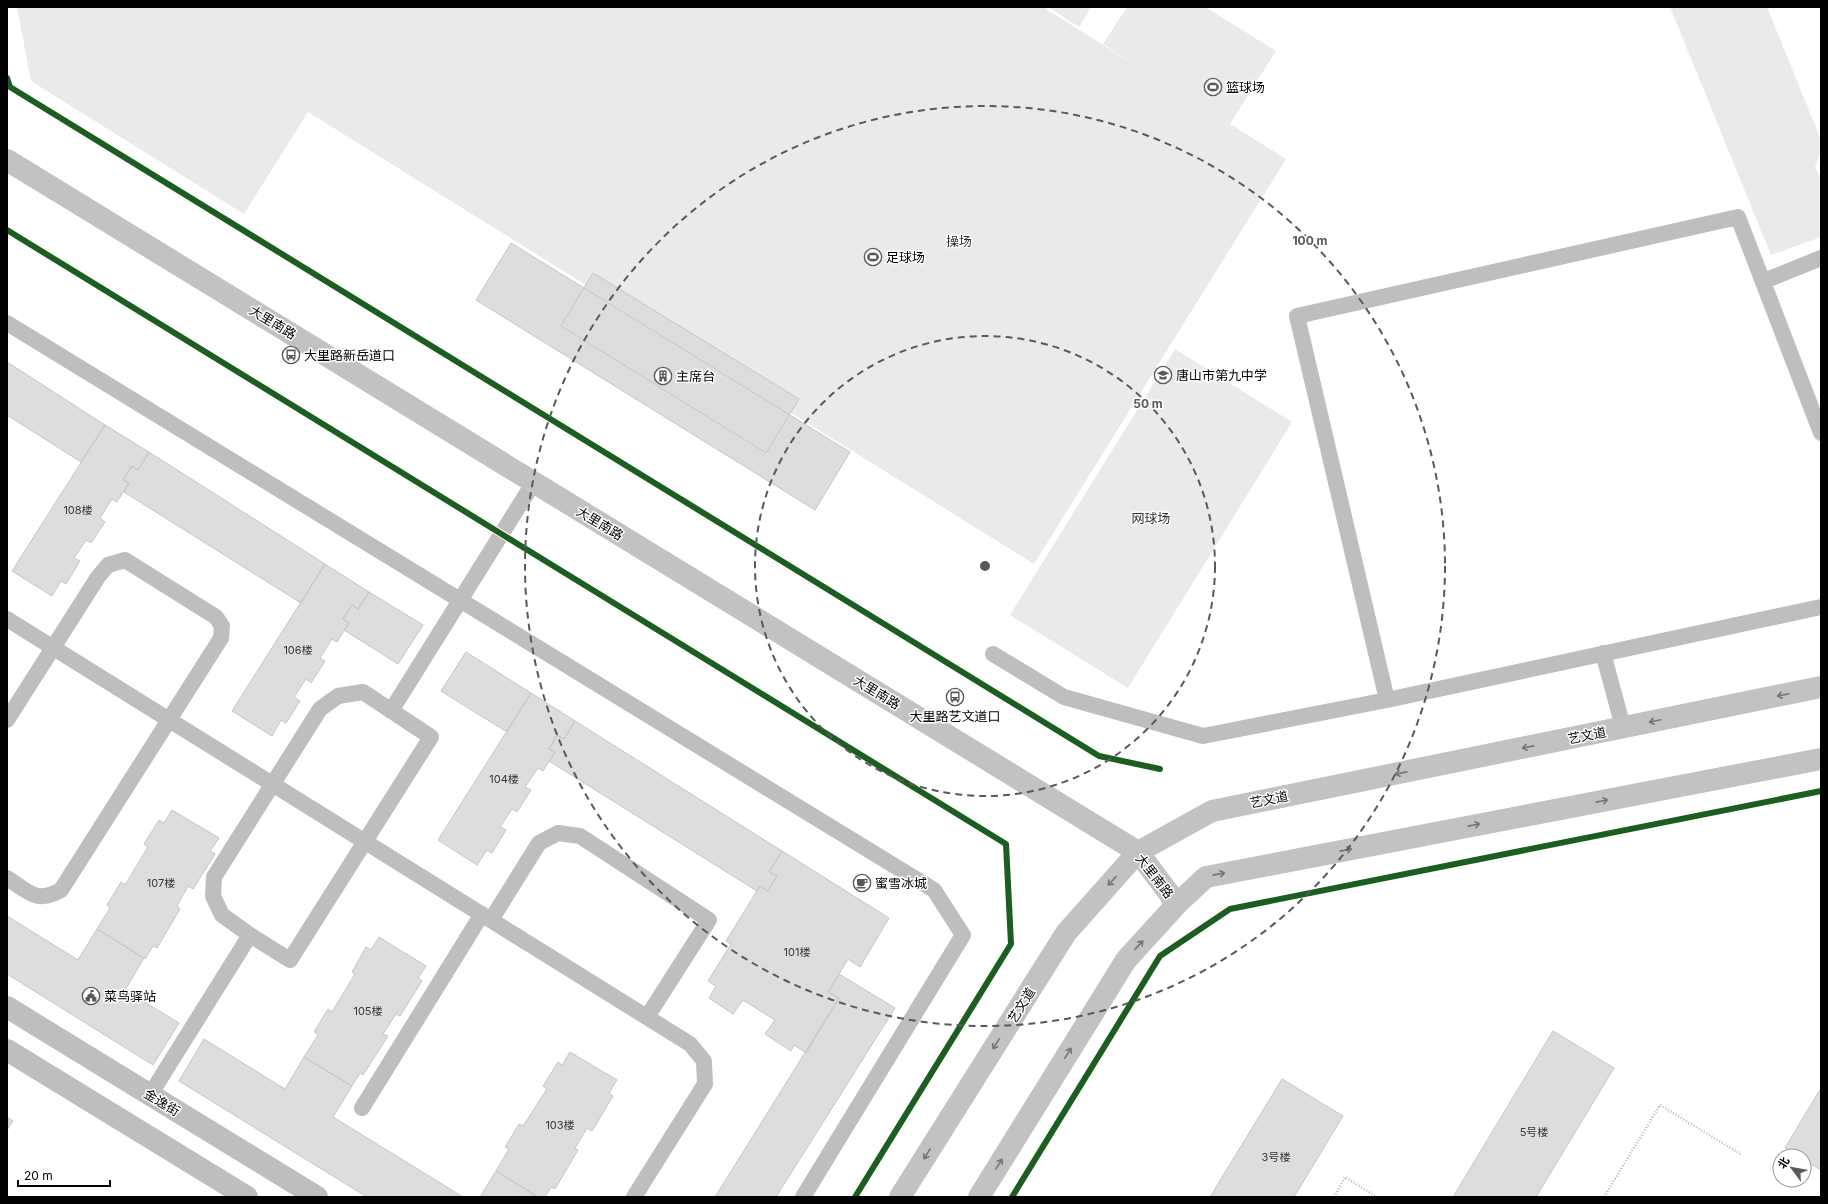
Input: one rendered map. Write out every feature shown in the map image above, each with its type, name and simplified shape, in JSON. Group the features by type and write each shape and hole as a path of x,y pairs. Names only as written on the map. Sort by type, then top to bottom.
{"main road":[{"name":"大里南路","path":"7,160 1138,852 1177,904"},
{"name":"艺文道","path":"900,1197 1066,933 1138,852 1212,811 1821,687"},
{"path":"979,1197 1126,960 1177,904 1206,876 1821,759"}],"street":[{"name":"金逸街","path":"7,1007 317,1197"},
{"path":"7,1050 247,1197"}],"lane":[{"path":"1387,700 1296,316 1738,217 1764,281 1821,433"},
{"path":"1764,281 1821,258"},
{"path":"7,323 934,890 963,935 803,1197"},
{"path":"391,711 534,482"},
{"path":"7,720 98,577 108,565 125,560 216,617 222,626 221,638 61,890 50,896 37,897 7,878"},
{"path":"993,654 1064,697 1203,736 1387,700 1821,608"},
{"path":"7,619 690,1044 704,1060 704,1084 634,1197"},
{"path":"1603,653 1623,727"},
{"path":"362,692 431,737 290,960 250,935 222,915 213,896 214,877 272,784 320,709 338,696 362,692"},
{"path":"362,1108 486,917 539,843 558,833 580,836 709,920 647,1017"},
{"path":"150,1095 250,935"}],"path":[{"path":"1604,1197 1660,1105 1742,1155"},
{"path":"1334,1197 1345,1177 1377,1197"}],"green space":[{"name":"操场","path":"17,7 1043,7 1149,74 1103,44 1127,7 1205,7 1276,51 1230,124 1286,159 1034,564 308,112 244,214 31,81"},
{"path":"1048,7 1091,7 1079,27"},
{"path":"1670,7 1767,7 1821,140 1821,152 1815,166 1821,179 1821,237 1771,255"},
{"name":"网球场","path":"1175,349 1292,422 1128,688 1010,615"}],"building":[{"name":"主席台","path":"511,243 850,452 815,510 476,300"},
{"name":"主席台","path":"593,273 799,399 766,453 561,326"},
{"path":"7,362 105,425 81,462 7,415"},
{"path":"105,425 149,452 138,470 132,466 123,480 129,483 117,502 112,499 100,518 105,522 91,543 86,540 74,558 80,561 66,584 61,581 52,596 12,571"},
{"path":"149,452 325,564 301,603 124,492 129,483 123,480 132,466 138,470"},
{"path":"325,564 369,592 358,609 352,605 343,619 349,623 337,642 332,639 320,658 325,661 311,683 306,679 294,697 300,701 286,723 281,720 272,736 232,711"},
{"path":"369,592 423,625 398,664 344,630 349,623 343,619 352,605 358,609"},
{"path":"466,652 531,693 507,732 441,691"},
{"path":"531,693 575,721 564,739 557,735 549,749 555,752 543,771 538,768 525,787 531,790 517,812 512,809 500,827 506,830 492,853 487,850 477,865 438,840"},
{"path":"575,721 782,851 769,872 777,876 768,891 760,886 757,891 549,761 555,752 549,749 557,735 564,739"},
{"path":"172,810 219,838 210,851 215,854 193,889 188,886 177,906 180,909 157,948 153,946 145,959 97,929 110,908 107,905 121,882 125,885 148,847 144,844 159,820 164,823"},
{"path":"782,851 889,918 860,967 848,959 828,992 839,998 806,1053 794,1045 791,1051 765,1034 775,1020 743,1000 733,1014 709,998 716,986 708,981 731,944 726,941 760,886 768,891 777,876 769,872"},
{"path":"7,916 78,960 97,929 144,958 125,990 179,1023 153,1065 7,974"},
{"path":"379,937 426,966 418,978 422,981 400,1016 396,1014 383,1034 388,1036 363,1075 360,1073 352,1086 304,1057 318,1035 314,1032 328,1009 332,1012 355,974 352,972 366,947 371,950"},
{"path":"839,974 895,1008 776,1197 715,1197 839,998 828,992"},
{"path":"1553,1031 1614,1068 1536,1197 1453,1197"},
{"path":"204,1039 285,1089 304,1057 352,1086 333,1117 463,1197 367,1197 179,1081"},
{"path":"570,1052 617,1080 609,1093 613,1096 592,1131 587,1128 575,1148 578,1150 555,1189 551,1187 545,1197 538,1197 496,1171 509,1149 505,1147 519,1124 523,1126 547,1089 543,1086 558,1062 562,1065"},
{"path":"1282,1079 1343,1116 1294,1197 1210,1197"},
{"path":"1821,1088 1821,1170 1812,1165 1812,1148 1785,1148"},
{"path":"7,1117 13,1121 7,1130"},
{"path":"496,1171 538,1197 480,1197"}],"cycle path":[{"path":"7,78 10,87 1099,756 1160,769"},
{"path":"7,230 1006,844 1011,944 855,1197"},
{"path":"1012,1197 1160,956 1230,909 1821,791"}],"place":[{"name":"篮球场","path":"1213,87"},
{"name":"足球场","path":"873,257"},
{"name":"大里路新岳道口","path":"291,355"},
{"name":"唐山市第九中学","path":"1163,375"},
{"name":"主席台","path":"663,376"},
{"name":"大里路艺文道口","path":"955,697"},
{"name":"蜜雪冰城","path":"862,883"},
{"name":"菜鸟驿站","path":"91,996"}]}
